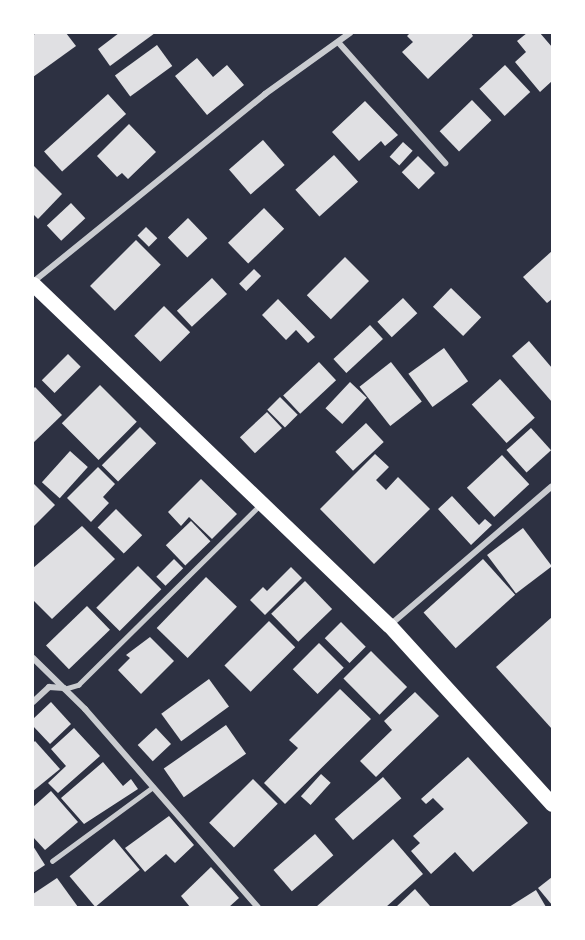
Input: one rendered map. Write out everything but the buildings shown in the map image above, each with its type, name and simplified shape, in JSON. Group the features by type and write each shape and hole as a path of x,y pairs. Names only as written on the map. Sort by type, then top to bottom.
{"main road":[{"path":"33,283 389,625 552,804"}],"street":[{"path":"33,283 265,94 350,33"},
{"path":"338,42 445,163"},
{"path":"389,625 552,486"},
{"path":"33,658 64,688 258,907"},
{"path":"33,702 49,687 64,688"}],"lane":[{"path":"64,688 78,685 263,502"},
{"path":"52,861 153,787"}]}
